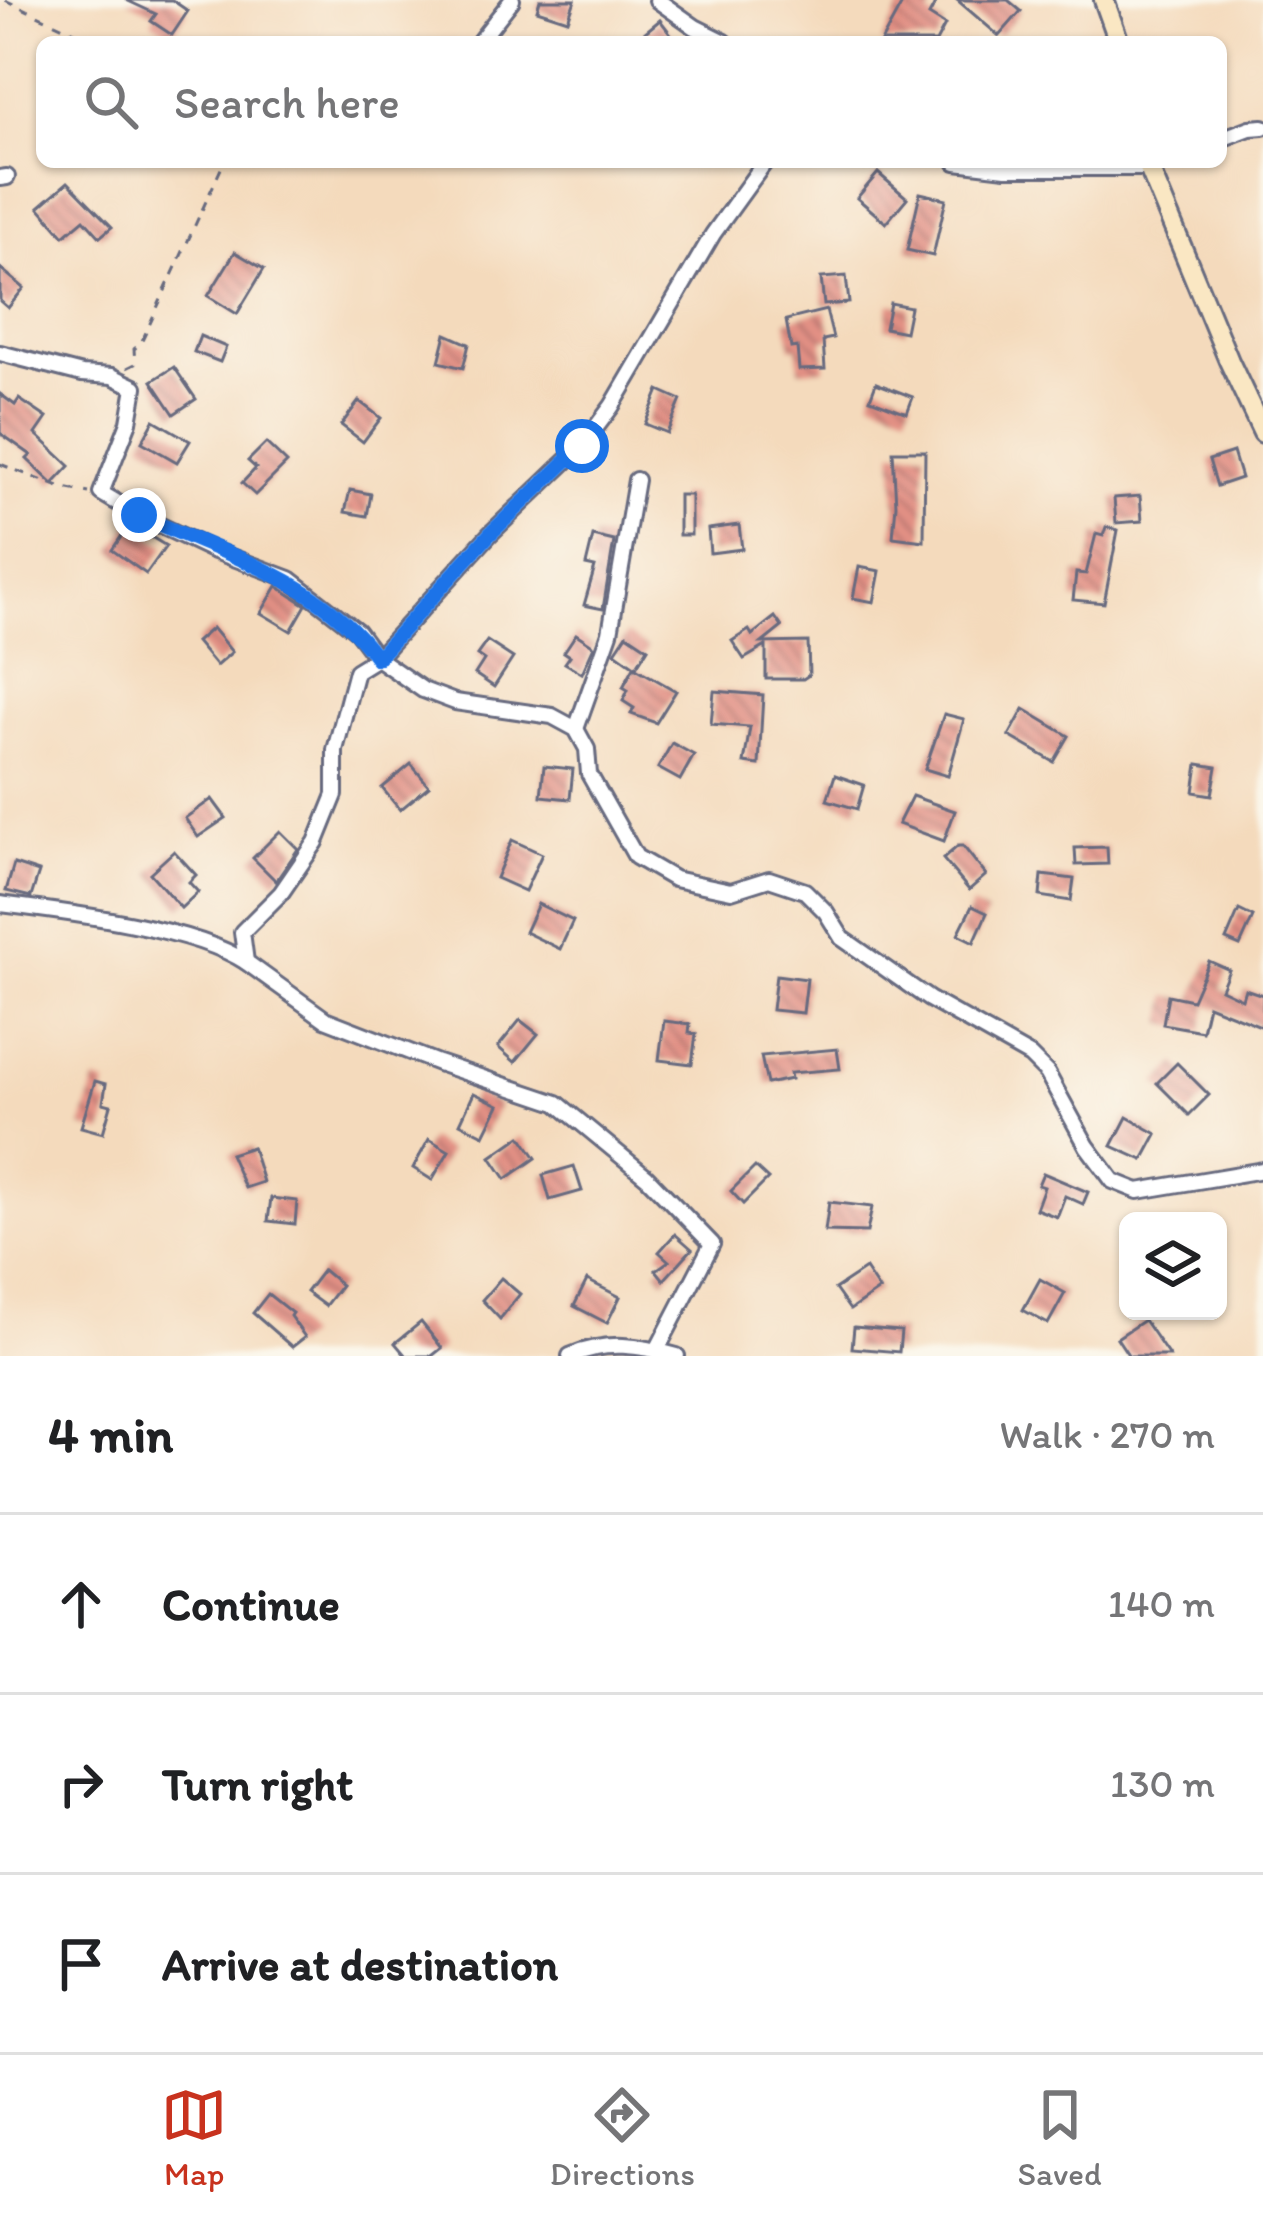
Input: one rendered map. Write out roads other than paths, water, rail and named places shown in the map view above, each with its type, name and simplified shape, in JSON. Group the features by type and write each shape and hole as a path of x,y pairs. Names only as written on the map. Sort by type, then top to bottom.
{"main road":[{"path":"1104,0 1117,36"},
{"path":"1156,168 1228,361 1263,433"}],"street":[{"path":"484,36 512,0"},
{"path":"657,0 713,36"},
{"path":"1227,138 1263,127"},
{"path":"246,962 242,932 281,893 316,842 334,794 335,750 356,671 377,658 490,534 582,446 612,406 713,234 761,168"},
{"path":"0,352 82,374 112,376 136,387 129,422 101,493 212,550 290,579 357,631 377,658 423,690 455,702 552,716 576,729 587,748 589,774 636,857 674,879 731,891 769,879 805,891 842,938 929,999 1030,1056 1047,1073 1087,1146 1113,1181 1138,1191 1263,1170"},
{"path":"576,729 610,633 636,480"},
{"path":"0,904 85,915 230,951 325,1019 438,1064 557,1103 647,1177 712,1244 658,1350"},
{"path":"570,1356 604,1346 676,1356"}]}
